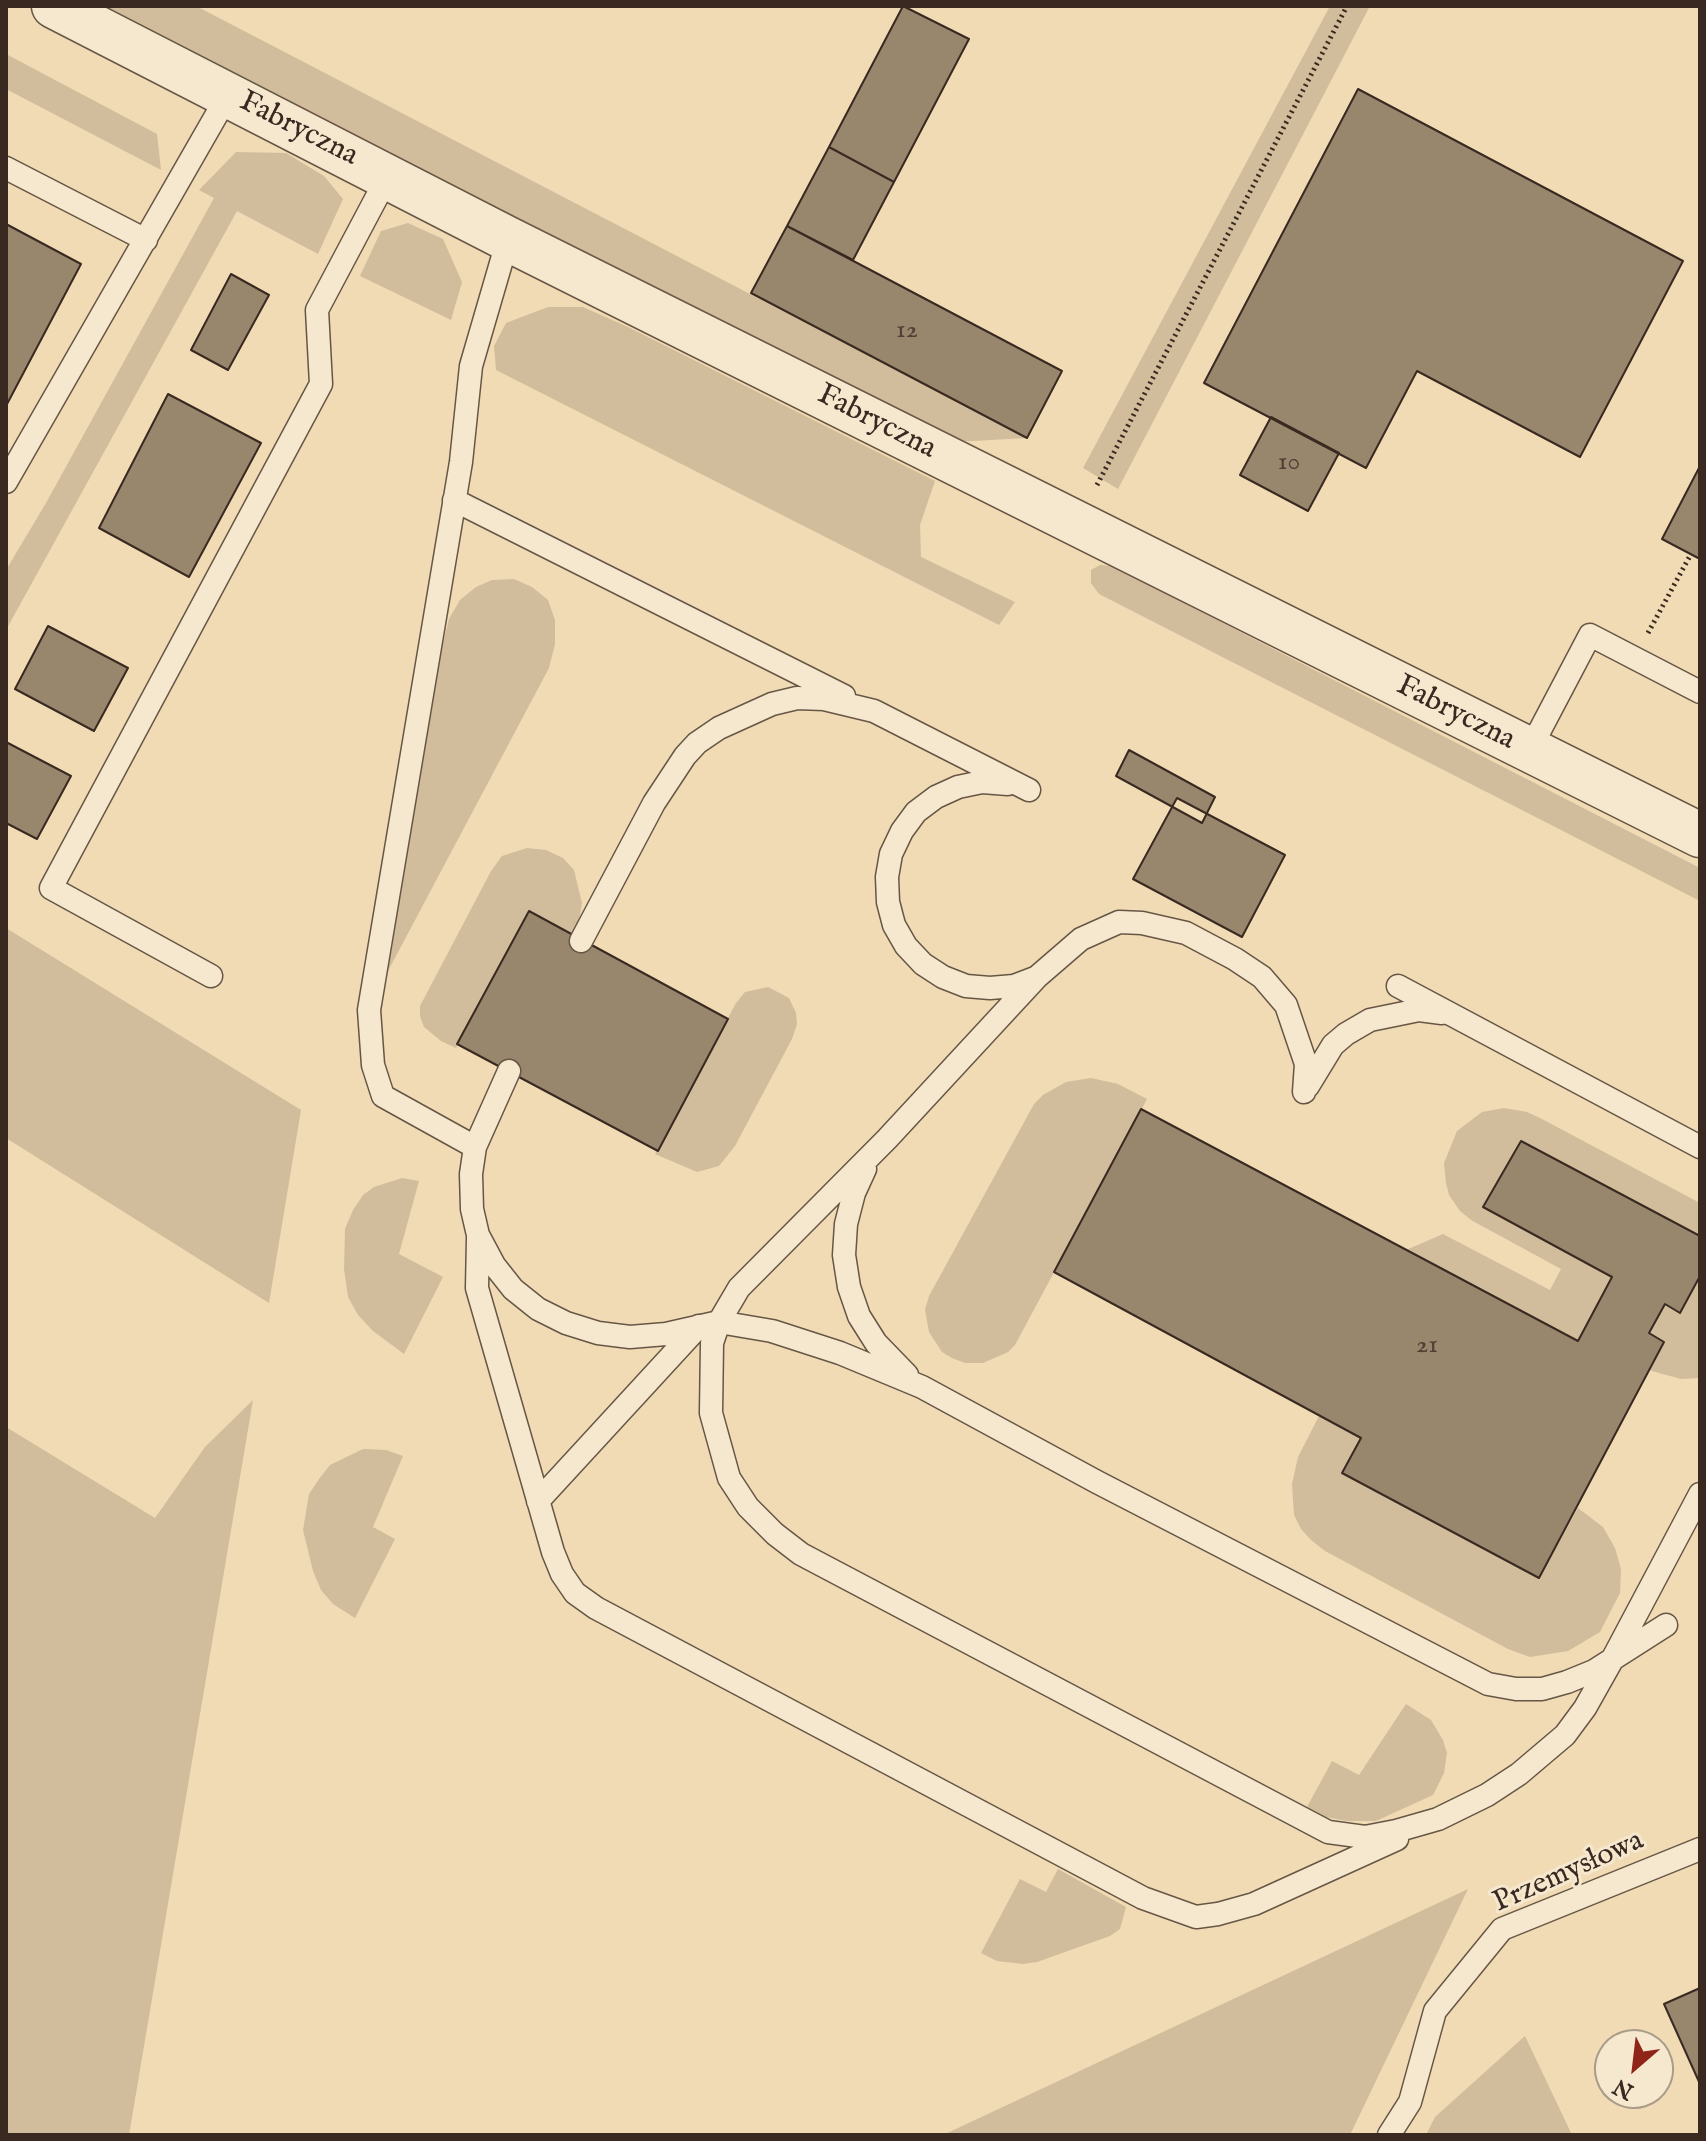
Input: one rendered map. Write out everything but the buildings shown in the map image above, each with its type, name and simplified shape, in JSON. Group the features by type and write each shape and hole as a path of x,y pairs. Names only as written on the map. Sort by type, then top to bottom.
{"street":[{"name":"Fabryczna","path":"54,6 508,239 1700,835"}],"lane":[{"path":"6,482 228,95"},
{"path":"6,168 146,240"},
{"path":"211,976 51,888 321,384 317,310 388,176"},
{"path":"475,1147 383,1096 373,1065 369,1010 454,500 471,366 508,239"},
{"path":"454,500 1029,790 982,782 958,787 926,805 902,831 891,854 887,877 888,902 894,925 906,946 923,964 943,977 966,986 990,988 1014,986 1037,977"},
{"path":"1529,751 1590,635 1700,692"},
{"path":"581,941 654,803 697,743 742,716 797,698 824,699 874,711"},
{"path":"538,1501 709,1324 739,1288 887,1139 1037,977 1081,939 1119,922 1163,926 1186,933 1262,977 1286,1005 1306,1064 1304,1092 1333,1045 1370,1020 1419,1010 1451,1013"},
{"path":"1398,986 1700,1147"},
{"path":"509,1071 475,1147 471,1174 472,1209 478,1235 477,1288 553,1552 562,1574 575,1593 596,1608 1143,1898 1174,1910 1196,1917 1254,1904 1487,1795 1546,1753 1565,1735 1585,1708 1700,1494"},
{"path":"887,1139 867,1165 854,1193 848,1213 844,1255 849,1287 859,1316 876,1343 897,1367 922,1387"},
{"path":"478,1235 494,1265 513,1289 538,1309 566,1323 598,1333 630,1337 666,1334 709,1324 772,1331 805,1340 922,1387 1097,1482 1488,1684 1542,1689 1567,1682 1612,1660 1666,1625"},
{"path":"709,1324 712,1343 711,1413 729,1478 748,1507 801,1554 1328,1832 1365,1837 1438,1819"},
{"name":"Przemysłowa","path":"1389,2135 1410,2102 1435,2011 1502,1929 1700,1849"}],"path":[{"path":"1082,527 1096,487 1347,6"},
{"path":"1635,659 1691,554"}],"shaded area":[{"path":"96,6 196,6 1027,438 955,442"},
{"path":"1330,6 1370,6 1118,489 1083,468"},
{"path":"6,54 157,134 161,170 6,89"},
{"path":"236,152 286,153 324,176 343,199 318,254 237,211 6,630 6,570 214,198 199,190"},
{"path":"408,223 443,239 462,282 451,320 360,276 381,231"},
{"path":"548,307 583,307 628,327 935,481 920,525 921,557 1015,602 999,625 496,370 494,346 506,323"},
{"path":"1100,565 1112,566 1700,868 1700,901 1099,594 1091,583 1091,570"},
{"path":"514,579 532,587 548,600 555,620 555,644 549,668 388,971 441,651 449,619 460,600 476,587 492,580"},
{"path":"527,848 546,850 563,858 574,870 582,903 579,921 572,936 528,912 456,1048 424,1027 420,1006 491,871 502,856"},
{"path":"6,928 301,1110 269,1303 6,1138"},
{"path":"768,987 789,998 797,1024 735,1146 719,1166 697,1172 655,1154 736,1003 745,992"},
{"path":"1091,1078 1118,1084 1147,1099 1015,1345 1008,1352 983,1363 965,1363 952,1358 942,1352 929,1332 925,1310 929,1296 1034,1104 1066,1082"},
{"path":"1504,1108 1527,1112 1542,1119 1700,1203 1700,1236 1520,1141 1483,1207 1612,1277 1578,1341 1406,1250 1443,1234 1550,1290 1561,1269 1471,1220 1449,1195 1444,1163 1457,1131 1482,1112"},
{"path":"402,1178 419,1181 399,1254 443,1277 404,1354 373,1331 358,1315 348,1297 344,1269 345,1229 353,1210 363,1195 374,1187"},
{"path":"1700,1276 1700,1378 1681,1379 1650,1370 1664,1342 1649,1333 1665,1304 1680,1313"},
{"path":"253,1400 129,2135 6,2135 6,1427 155,1518 205,1447"},
{"path":"1320,1414 1361,1438 1343,1473 1539,1578 1578,1508 1603,1527 1615,1548 1621,1569 1620,1593 1600,1632 1568,1651 1530,1657 1508,1649 1325,1551 1301,1529 1294,1515 1292,1484 1298,1457"},
{"path":"363,1449 386,1450 403,1456 373,1527 395,1539 355,1618 333,1604 321,1590 303,1530 309,1494 319,1479 330,1465"},
{"path":"1406,1704 1431,1720 1447,1753 1444,1773 1433,1795 1376,1821 1326,1817 1307,1807 1332,1761 1359,1775"},
{"path":"1058,1869 1126,1907 1120,1929 1110,1936 1037,1962 997,1961 981,1953 1020,1879 1046,1892"},
{"path":"1468,1889 1350,2135 943,2135"},
{"path":"1525,2036 1572,2135 1426,2135 1435,2117"}]}
